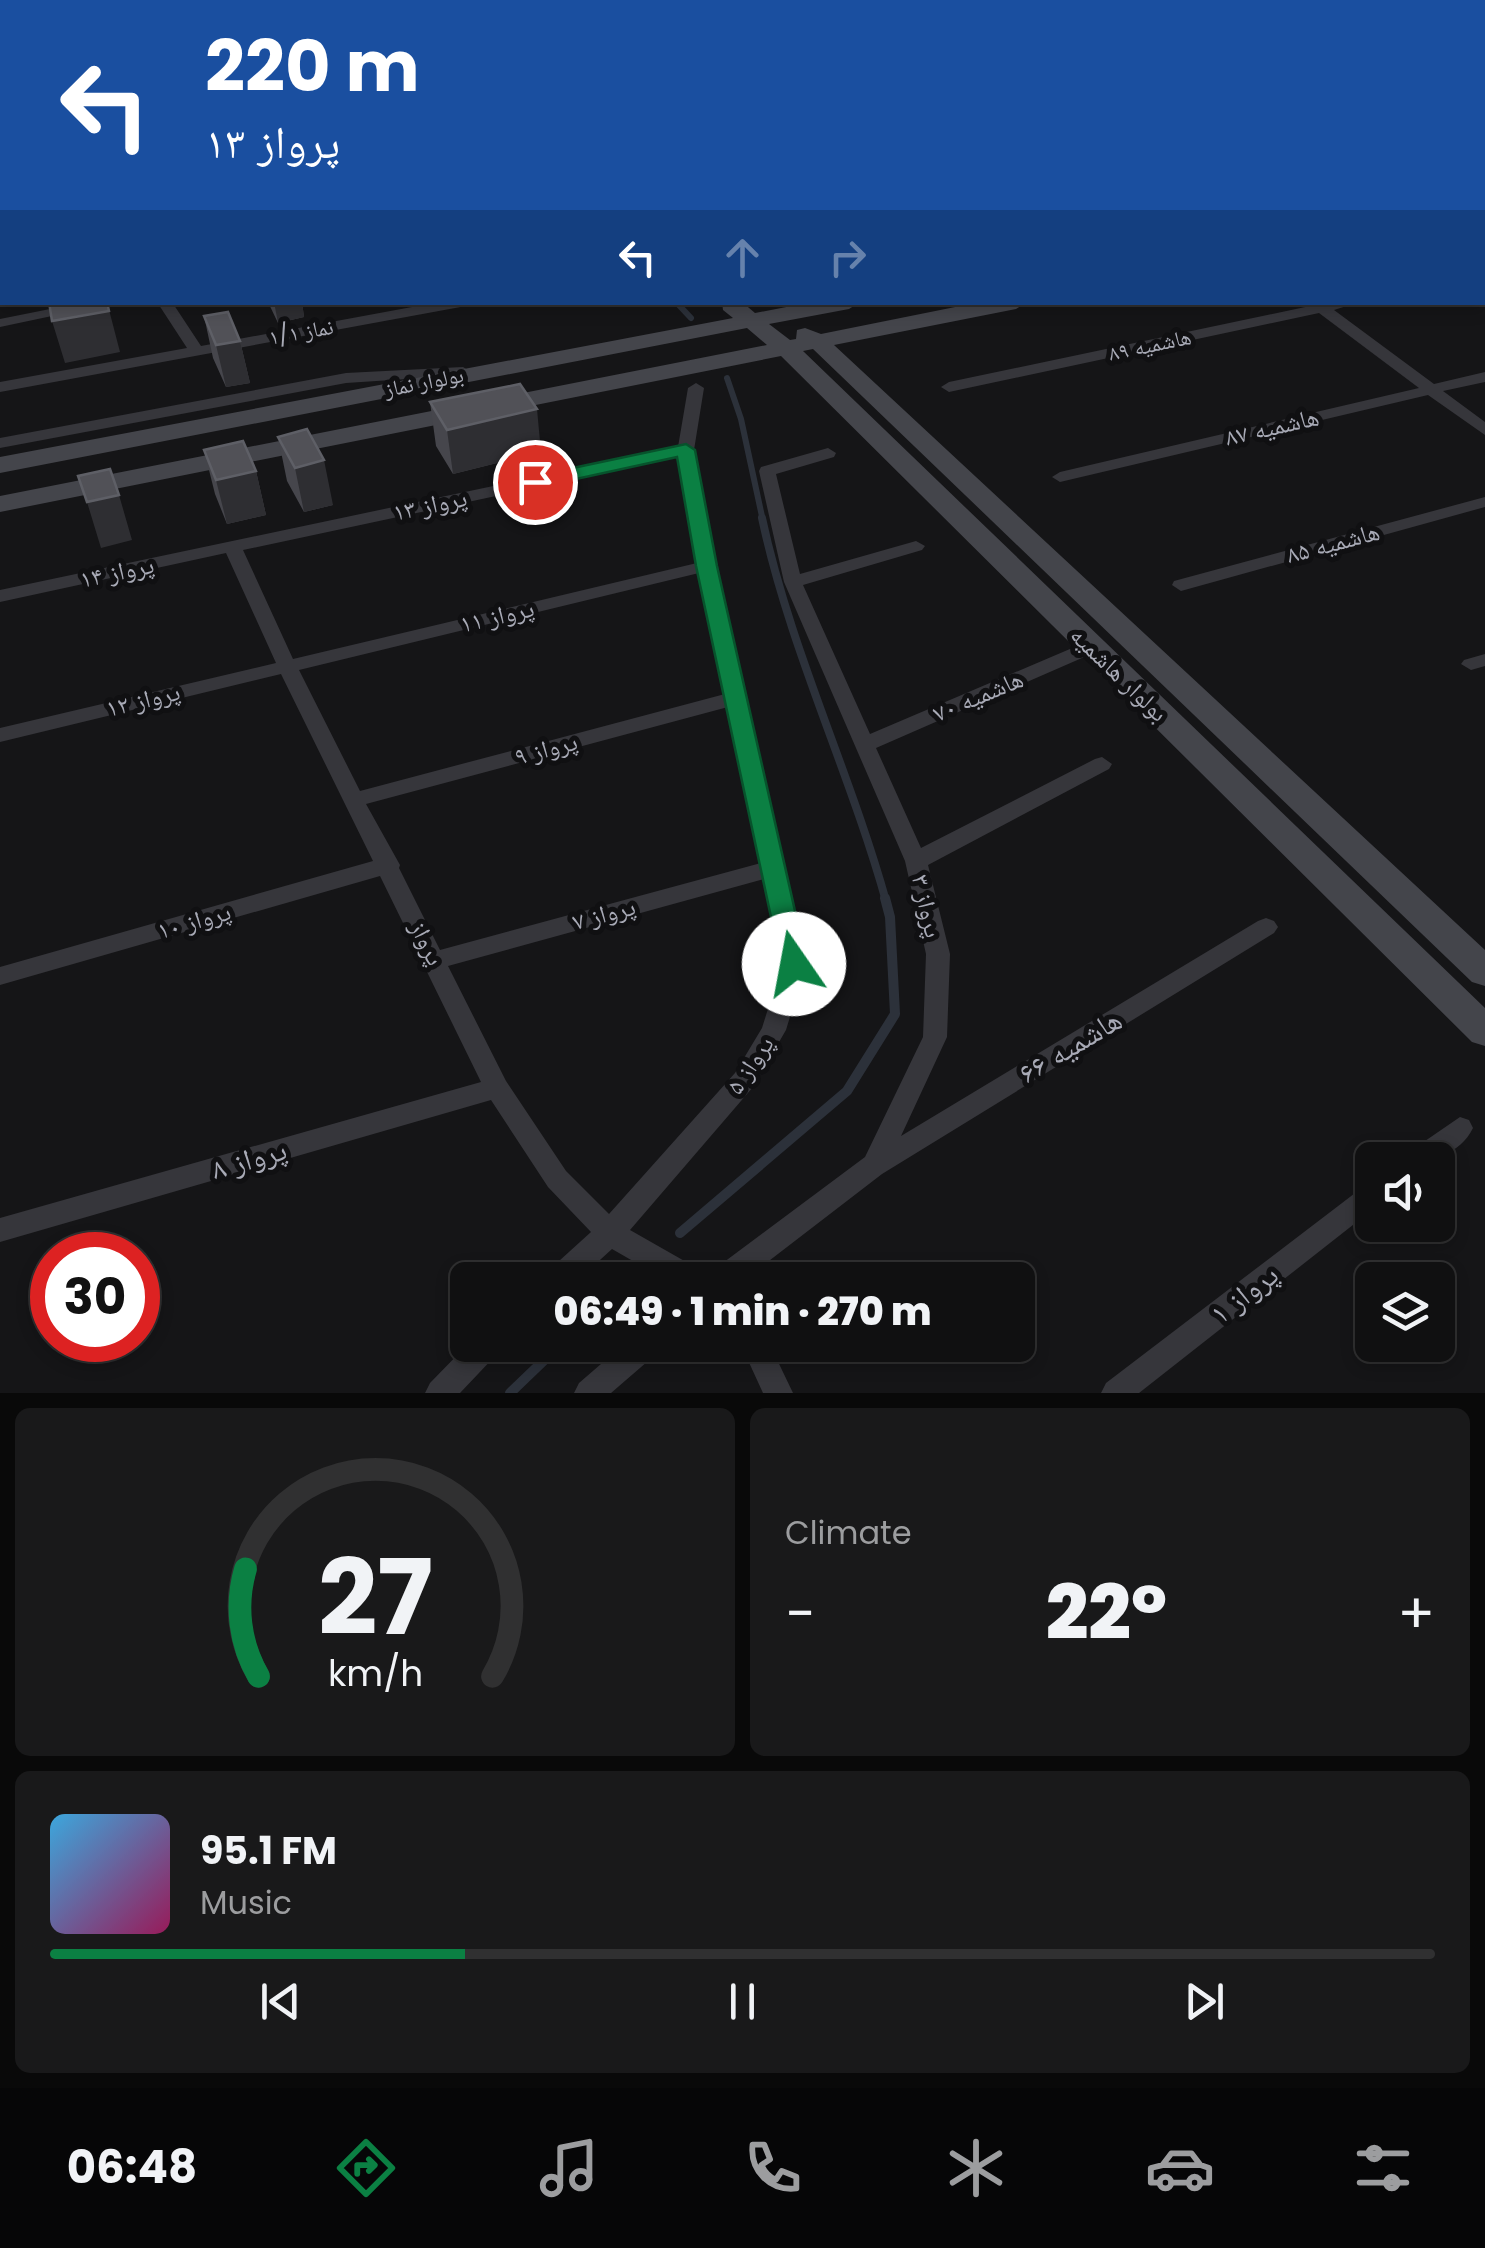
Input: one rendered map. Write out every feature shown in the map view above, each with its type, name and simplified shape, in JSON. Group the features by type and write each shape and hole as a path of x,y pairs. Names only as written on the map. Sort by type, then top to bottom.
{"main road":[{"name":"بولوار نماز","path":"0,465 475,372 745,312 818,305"},
{"name":"بولوار نماز","path":"0,504 1001,305"},
{"name":"بولوار هاشمیه","path":"745,312 817,341 1485,972"},
{"name":"بولوار هاشمیه","path":"745,312 1485,1030"}],"street":[{"path":"0,322 95,305"},
{"path":"166,305 196,350"},
{"name":"نماز ۱/۱","path":"0,387 449,305"},
{"path":"1318,306 1485,430"},
{"name":"هاشمیه ۸۹","path":"949,388 1318,306"},
{"path":"0,442 332,380 475,372"},
{"name":"هاشمیه ۸۷","path":"1060,477 1485,377"},
{"name":"پرواز ۵","path":"578,1262 610,1233 744,1080 774,1030 794,964 707,566 686,450 696,388"},
{"name":"پرواز ۱۳","path":"233,548 686,450"},
{"name":"پرواز ۳","path":"746,1262 874,1165 935,1037 938,954 916,861 793,582 767,471 828,454"},
{"name":"هاشمیه ۸۵","path":"1180,584 1485,502"},
{"path":"793,582 916,546"},
{"name":"پرواز ۱۴","path":"0,596 233,548"},
{"name":"پرواز","path":"233,548 287,666 497,1088 558,1179 610,1233 661,1262"},
{"name":"پرواز ۱۱","path":"287,666 707,566"},
{"name":"هاشمیه ۷۰","path":"864,745 1091,647"},
{"name":"پرواز ۱۲","path":"0,735 287,666"},
{"name":"پرواز ۹","path":"356,800 735,698"},
{"path":"916,861 1102,764"},
{"name":"پرواز ۱۰","path":"0,976 389,865"},
{"name":"پرواز ۷","path":"435,960 774,868"},
{"name":"هاشمیه ۶۶","path":"874,1165 1266,927"},
{"name":"پرواز ۸","path":"0,1230 497,1088"},
{"path":"1442,1142 1460,1128"},
{"name":"پرواز ۱","path":"1116,1393 1355,1208"},
{"path":"440,1393 470,1362"},
{"path":"590,1393 626,1362"},
{"path":"763,1362 778,1393"}],"building":[{"path":"49,305 108,305 109,311 52,321"},
{"path":"228,312 240,341 216,345 204,316"},
{"path":"520,384 537,409 447,430 430,402"},
{"path":"307,429 324,460 295,468 278,437"},
{"path":"243,441 256,471 216,480 204,450"},
{"path":"110,469 119,495 87,502 78,476"}],"waterway":[{"path":"679,305 691,318"},
{"path":"727,378 741,419 763,521"},
{"path":"762,518 788,615 886,901"},
{"path":"680,1233 847,1091 895,1014 890,917 885,898"},
{"path":"510,1393 542,1362"}],"route":[{"path":"535,482 686,450 707,566 794,964"}]}
